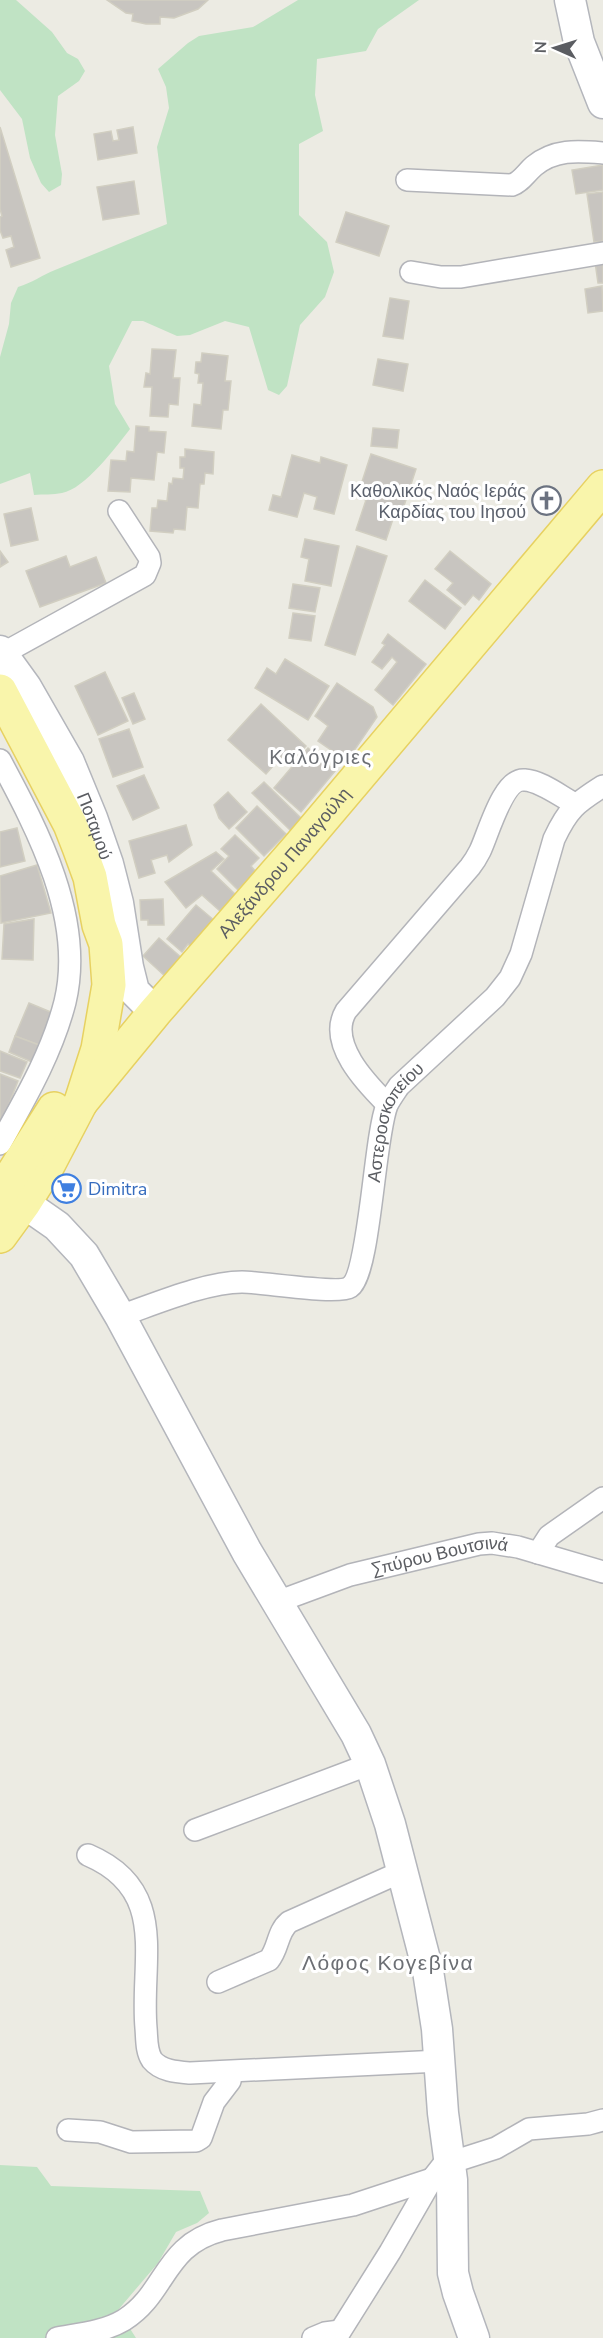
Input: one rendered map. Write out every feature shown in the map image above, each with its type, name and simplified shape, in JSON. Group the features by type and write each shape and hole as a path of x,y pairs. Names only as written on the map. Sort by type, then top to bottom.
{"main road":[{"name":"Αλεξάνδρου Παναγούλη","path":"81,1102 155,1012 298,848 603,487"},
{"path":"0,692 70,824 90,877 99,925 106,944 109,984 98,1049 81,1102 53,1155 9,1196"},
{"path":"0,1236 9,1196 78,1055 91,1007 94,953 99,925"}],"street":[{"path":"570,0 594,59 603,103"},
{"path":"407,180 512,185 520,181 541,161 558,153 603,153"},
{"path":"411,272 441,277 461,277 603,253"},
{"path":"1,653 145,575 150,563 149,557 119,510"},
{"name":"Ποταμού","path":"1,653 26,687 69,762 108,864 118,903 134,991 155,1012"},
{"path":"0,759 48,860 64,913 70,952 65,1001 53,1038 0,1144"},
{"path":"387,1104 370,1086 346,1050 341,1029 346,1011 470,867 480,853 500,802 514,783 519,780 532,782 575,804"},
{"name":"Αστεροσκοπείου","path":"120,1316 230,1282 254,1282 322,1289 352,1286 362,1263 377,1152 387,1104 399,1086 495,997 510,978 521,954 554,838 562,821 575,804 603,786"},
{"path":"9,1196 57,1226 75,1244 93,1269 247,1552 356,1734 370,1764 403,1871 428,1971 440,2061 443,2113 441,2170 338,2335 325,2332 313,2338"},
{"path":"538,1553 549,1536 603,1498"},
{"name":"Σπύρου Βουτσινά","path":"277,1602 350,1575 465,1546 492,1543 538,1553 603,1572"},
{"path":"195,1830 370,1764"},
{"path":"88,1855 116,1869 127,1882 139,1903 148,1942 145,2012 148,2048 153,2060 164,2069 180,2073 232,2072 440,2061"},
{"path":"218,1982 269,1960 275,1952 282,1928 288,1922 403,1871"},
{"path":"68,2130 100,2132 131,2142 196,2140 201,2138 214,2102 230,2081 232,2072"},
{"path":"57,2338 106,2328 125,2319 142,2305 176,2256 201,2237 222,2230 353,2205 496,2148 529,2129 588,2124 603,2120"},
{"path":"441,2170 452,2180 453,2273 474,2338"}],"green space":[{"path":"0,0 16,0 52,32 67,53 78,59 85,71 79,81 58,96 55,135 62,174 61,185 49,192 41,183 30,158 22,119 0,90"},
{"path":"298,0 419,0 378,29 366,51 317,59 315,95 323,131 299,144 299,215 327,242 334,272 325,297 300,325 287,386 279,395 268,390 249,327 225,321 190,335 177,336 143,321 132,321 109,366 115,404 130,429 117,446 90,476 71,490 62,493 34,495 30,473 0,484 0,357 9,324 11,303 18,287 167,224 157,147 169,108 166,87 158,69 199,36 253,27"},
{"path":"0,2165 37,2167 51,2186 200,2191 209,2213 197,2223 176,2232 158,2263 118,2310 136,2338 0,2338"}],"building":[{"path":"107,0 208,0 198,9 174,18 160,17 160,24 146,24 132,21 133,14 126,13"},
{"path":"0,127 40,258 11,267 6,250 14,247 11,236 3,238 0,230 0,217 2,216 0,209"},
{"path":"133,127 137,153 98,160 94,134 111,131 113,141 119,140 117,130"},
{"path":"603,165 603,190 576,194 572,170"},
{"path":"134,181 139,214 103,220 97,187"},
{"path":"603,192 603,241 594,242 587,194"},
{"path":"346,212 389,226 379,256 336,242"},
{"path":"603,260 603,283 598,283 595,262"},
{"path":"602,286 603,311 588,313 585,289"},
{"path":"390,298 409,301 403,339 383,336"},
{"path":"152,349 176,350 173,378 180,378 178,405 169,404 168,417 150,416 152,387 144,387 146,373 150,374"},
{"path":"202,353 228,356 225,381 231,381 228,410 223,410 221,429 192,426 194,404 201,405 203,383 198,383 199,374 195,373 196,362 201,362"},
{"path":"378,359 408,364 403,391 373,385"},
{"path":"136,426 149,427 149,431 166,432 164,453 157,452 154,480 131,478 130,492 108,491 111,460 126,461 127,451 134,452"},
{"path":"373,428 399,430 397,448 371,446"},
{"path":"185,449 214,452 213,474 205,473 204,484 200,484 198,508 187,507 185,530 174,529 173,533 150,531 152,508 157,508 158,500 167,501 169,483 172,484 173,478 183,479 184,468 180,468 180,457 185,457"},
{"path":"371,454 416,469 402,512 396,510 386,540 356,530 366,500 357,497"},
{"path":"292,455 320,463 321,457 347,465 334,514 314,509 317,497 304,493 297,517 269,510 273,495 281,497"},
{"path":"31,508 38,540 11,546 4,514"},
{"path":"305,539 339,546 331,586 305,581 309,559 301,557"},
{"path":"357,546 387,556 355,655 325,645"},
{"path":"0,551 8,562 0,567"},
{"path":"450,551 491,584 479,600 473,595 465,605 447,590 453,583 435,569"},
{"path":"66,556 70,567 96,557 106,583 40,607 26,571"},
{"path":"425,580 461,608 445,629 409,601"},
{"path":"293,584 320,588 315,612 289,608"},
{"path":"293,613 315,616 311,641 289,638"},
{"path":"388,634 426,664 393,705 375,690 397,662 392,657 382,669 372,662 385,645 382,643"},
{"path":"285,659 329,686 308,720 255,688 267,668 276,674"},
{"path":"105,672 128,721 98,735 75,686"},
{"path":"337,683 373,707 377,717 347,761 318,741 328,726 315,716"},
{"path":"134,693 145,719 133,724 122,698"},
{"path":"261,704 306,746 289,764 281,757 266,774 228,740"},
{"path":"129,729 143,767 113,777 99,739"},
{"path":"308,748 335,771 301,812 274,788"},
{"path":"144,775 159,808 133,820 117,786"},
{"path":"264,782 302,819 291,831 252,793"},
{"path":"228,792 247,812 229,829 219,818 214,805"},
{"path":"257,806 286,834 264,856 236,828"},
{"path":"186,825 192,845 169,862 167,855 151,860 155,873 139,878 129,841"},
{"path":"17,828 25,861 0,867 0,832"},
{"path":"235,835 259,858 251,866 256,872 238,890 217,869 229,856 221,849"},
{"path":"216,852 224,859 211,871 236,895 220,911 202,895 186,908 165,882"},
{"path":"37,865 51,913 1,923 0,876"},
{"path":"163,899 164,925 148,925 148,920 141,920 140,900"},
{"path":"196,905 215,921 192,948 188,944 182,952 167,939"},
{"path":"34,919 33,960 2,959 4,924"},
{"path":"159,938 183,959 167,978 143,956"},
{"path":"29,1003 53,1013 39,1045 15,1036"},
{"path":"15,1036 39,1045 32,1062 9,1052"},
{"path":"0,1051 27,1062 20,1078 0,1071"},
{"path":"0,1074 18,1081 0,1127"}],"place":[{"name":"Καθολικός Ναός Ιεράς Καρδίας του Ιησού","path":"547,501"},
{"name":"Dimitra","path":"67,1189"}],"district":[{"name":"Καλόγριες","path":"321,757"},
{"name":"Λόφος Κογεβίνα","path":"388,1963"}]}
